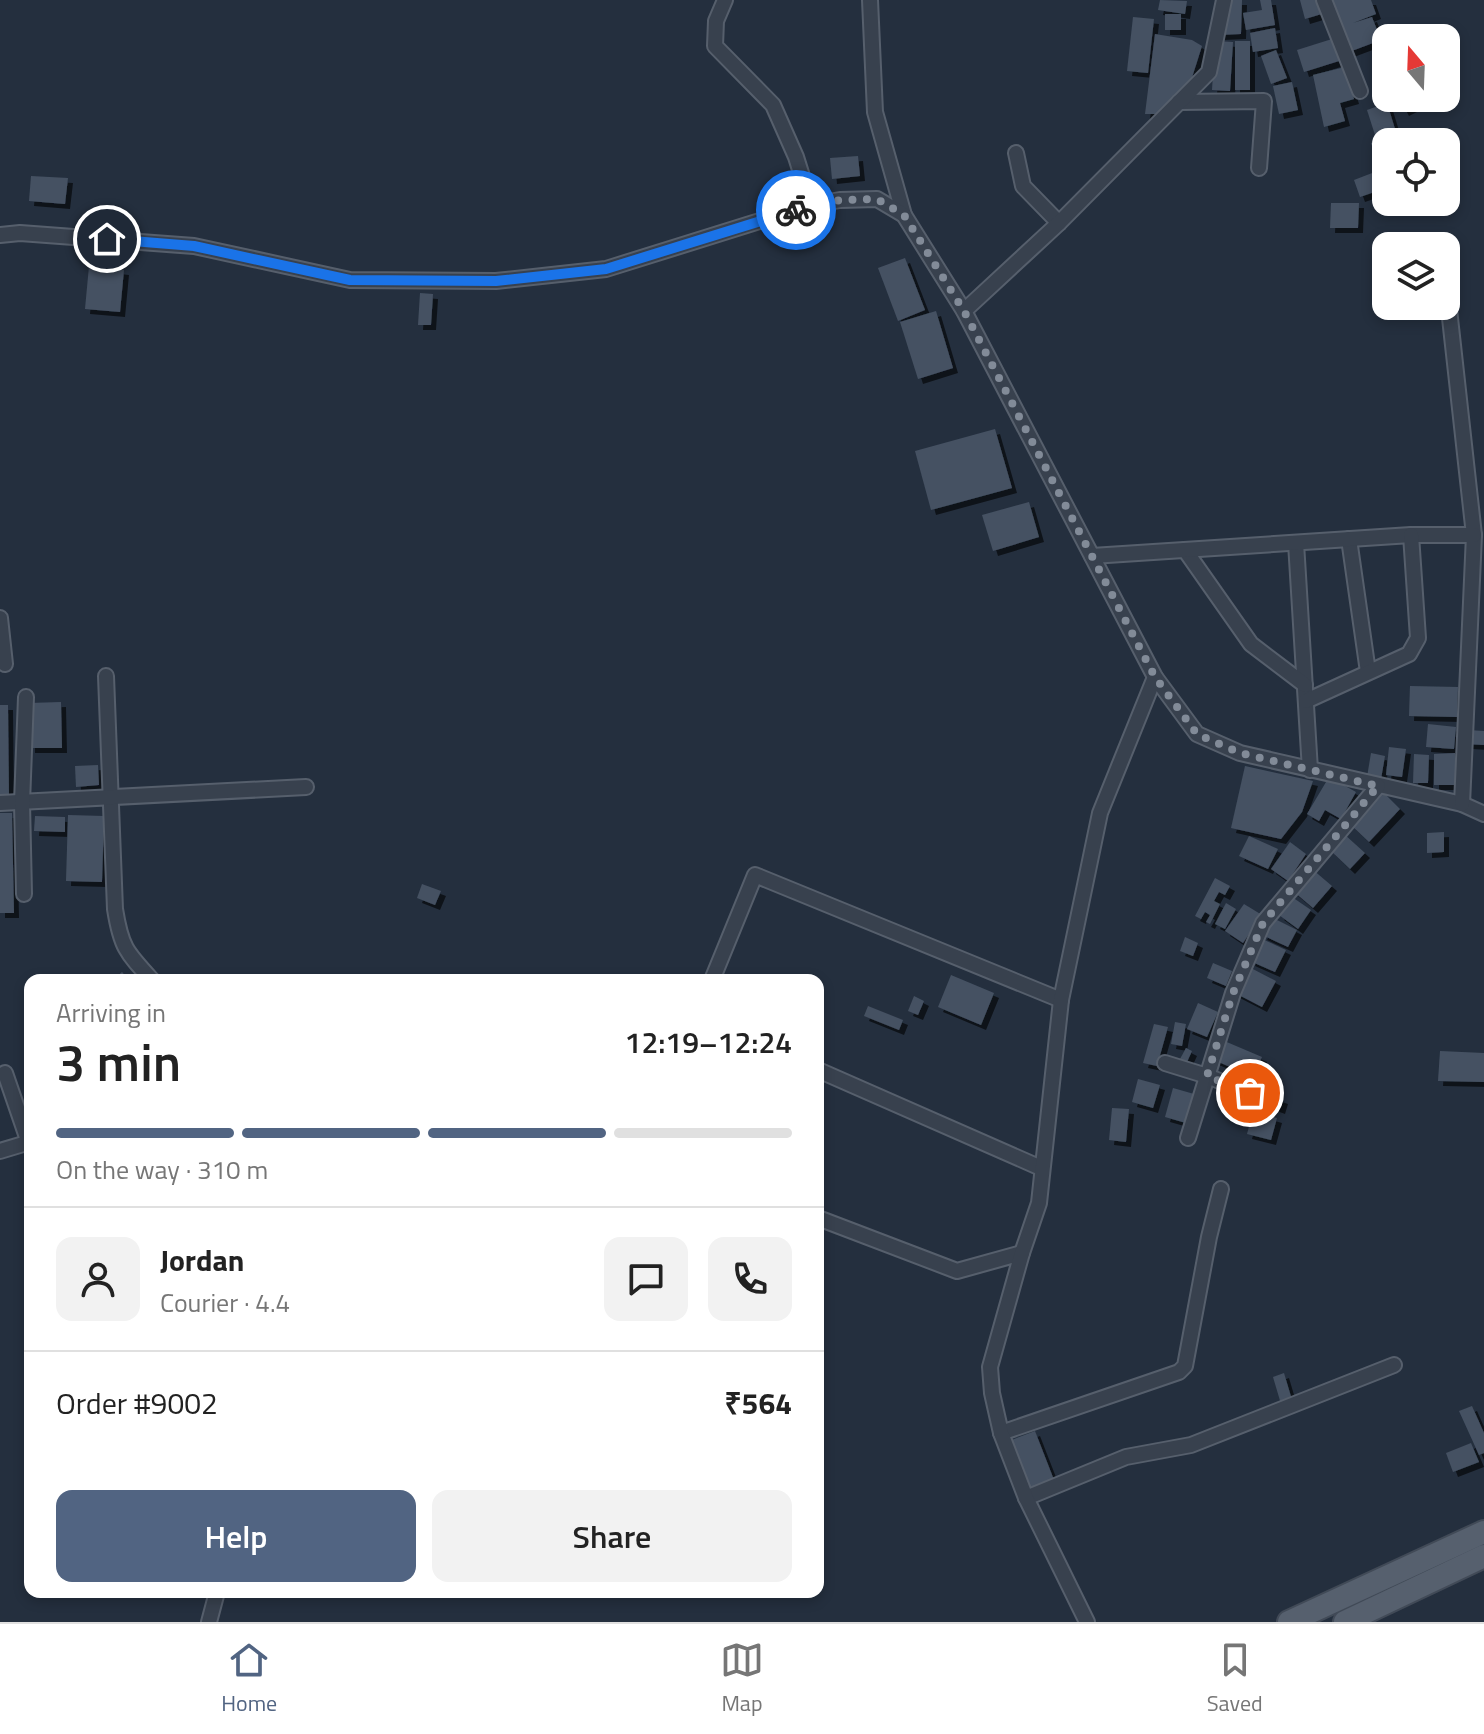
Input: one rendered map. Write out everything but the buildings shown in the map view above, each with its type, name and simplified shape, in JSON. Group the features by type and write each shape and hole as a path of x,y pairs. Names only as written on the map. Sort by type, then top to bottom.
{"main road":[{"path":"1289,1622 1484,1532"},
{"path":"1345,1622 1377,1615 1484,1556"}],"street":[{"path":"725,0 716,21 715,46 773,105 796,157 811,205"},
{"path":"870,0 875,112 904,215 964,311 1155,677 1197,734 1240,753 1462,804 1484,814"},
{"path":"964,311 1059,223 1209,72 1224,0"},
{"path":"1324,0 1360,91"},
{"path":"1179,102 1264,101 1259,168"},
{"path":"1016,153 1023,186 1059,223"},
{"path":"0,235 20,233 194,246 350,280 496,281 606,269 811,205 840,200 877,199 904,215"},
{"path":"1450,320 1474,535 1462,804"},
{"path":"1092,556 1411,535 1474,535"},
{"path":"1306,701 1409,654 1418,638 1411,535"},
{"path":"1349,539 1368,672"},
{"path":"1296,543 1310,770"},
{"path":"1185,550 1251,644 1305,685"},
{"path":"0,618 5,664"},
{"path":"106,676 115,909 120,939 128,954 146,974"},
{"path":"1087,1622 1026,1498 1001,1433 990,1367 1039,1203 1061,1000 1100,813 1155,677"},
{"path":"24,894 22,803 26,697"},
{"path":"1188,1138 1233,993 1263,923 1378,786"},
{"path":"0,803 306,787"},
{"path":"714,974 755,875 1061,1000"},
{"path":"1165,1063 1250,1093"},
{"path":"5,1073 24,1128"},
{"path":"824,1073 1041,1168"},
{"path":"0,1151 24,1144"},
{"path":"1001,1433 1179,1372 1185,1366 1221,1189"},
{"path":"824,1220 957,1271 1022,1253"},
{"path":"1026,1498 1126,1457 1191,1445 1394,1365"},
{"path":"1364,1588 1377,1615"},
{"path":"209,1622 215,1598"}],"way so far":[{"path":"796,210 840,200 877,199 904,215 964,311 1155,677 1197,734 1240,753 1378,786 1263,923 1233,993 1207,1076 1250,1093"}],"route":[{"path":"107,239 194,246 350,280 496,281 606,269 796,210"}]}
